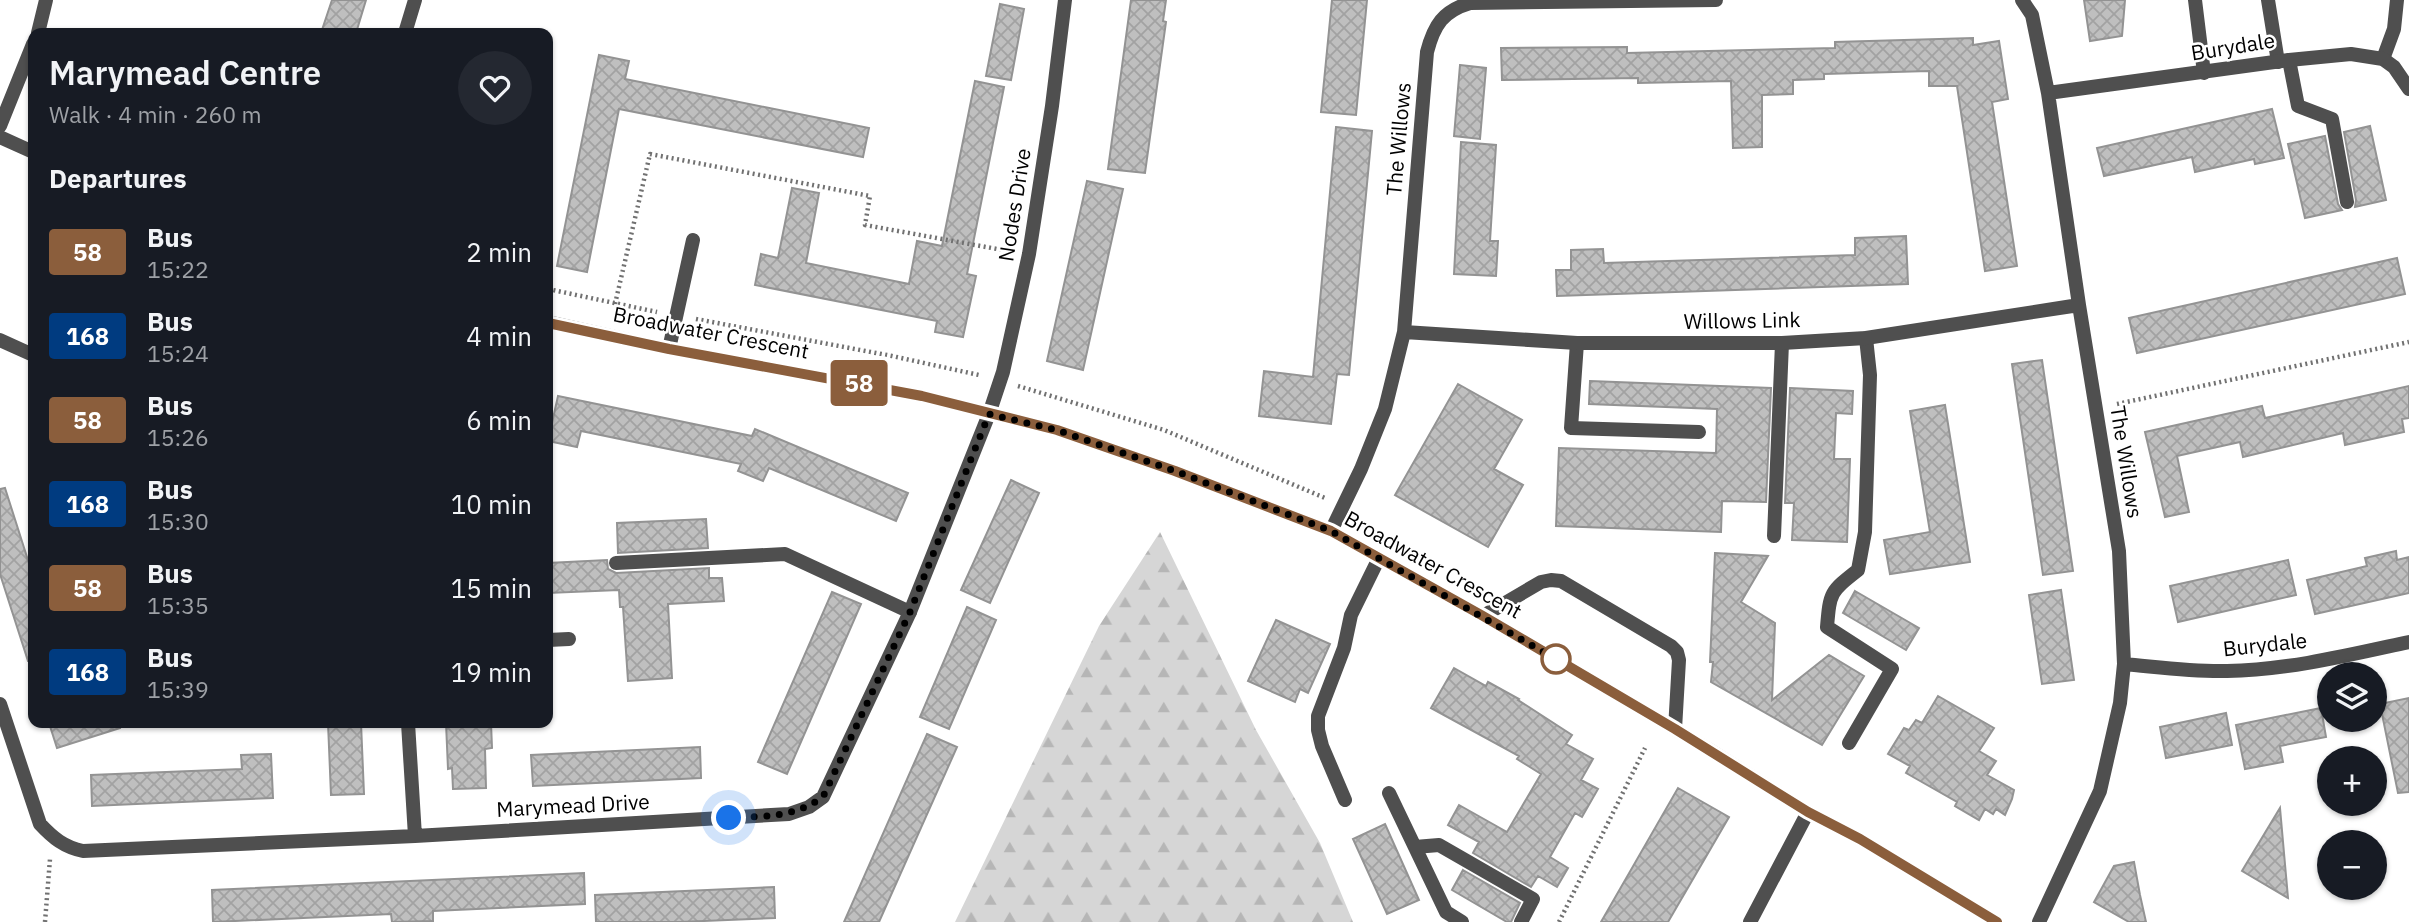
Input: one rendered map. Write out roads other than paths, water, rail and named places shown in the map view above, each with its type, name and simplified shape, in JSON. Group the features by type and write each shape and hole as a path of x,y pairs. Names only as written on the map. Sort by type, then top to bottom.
{"street":[{"path":"39,28 46,0"},
{"path":"407,28 415,0"},
{"name":"Nodes Drive","path":"989,414 1003,372 1029,254 1065,0"},
{"name":"The Willows","path":"1331,531 1361,469 1385,409 1404,332 1427,52 1439,21 1447,13 1470,3 1716,0"},
{"name":"The Willows","path":"2022,0 2032,15 2048,93 2119,551 2124,664 2120,703 2099,791 2039,922"},
{"path":"2195,0 2204,73"},
{"path":"2268,0 2298,106 2332,119 2347,202"},
{"path":"2397,0 2394,29 2383,59 2394,67 2409,89"},
{"name":"Burydale","path":"2048,93 2351,54 2383,59"},
{"path":"0,126 28,56"},
{"path":"0,137 28,150"},
{"path":"669,349 694,240"},
{"name":"Willows Link","path":"1404,332 1577,343 1782,343 1866,338 2079,305"},
{"name":"Broadwater Crescent","path":"553,324 669,349 922,396 1057,430 1175,471 1331,531 1483,616 1675,729 1808,812 1860,839 1997,922"},
{"path":"1849,743 1892,669 1827,627 1829,598 1840,584 1858,570 1866,532 1870,375 1866,338"},
{"path":"0,340 28,353"},
{"path":"1577,343 1571,428 1699,432"},
{"path":"1774,536 1782,343"},
{"name":"Marymead Drive","path":"0,704 40,824 68,848 83,851 415,836 789,814 809,807 823,797 910,612 989,414"},
{"path":"616,564 785,554 910,612"},
{"path":"1345,800 1322,747 1318,716 1344,648 1351,615 1379,558"},
{"path":"1483,616 1541,582 1561,581 1677,652 1679,660 1675,729"},
{"path":"553,640 569,639"},
{"name":"Burydale","path":"2124,664 2185,670 2260,669 2297,666 2409,642"},
{"path":"408,728 415,836"},
{"path":"1389,793 1446,912 1462,922"},
{"path":"1750,922 1808,812"},
{"path":"1415,847 1439,845 1533,899 1521,922"}]}
